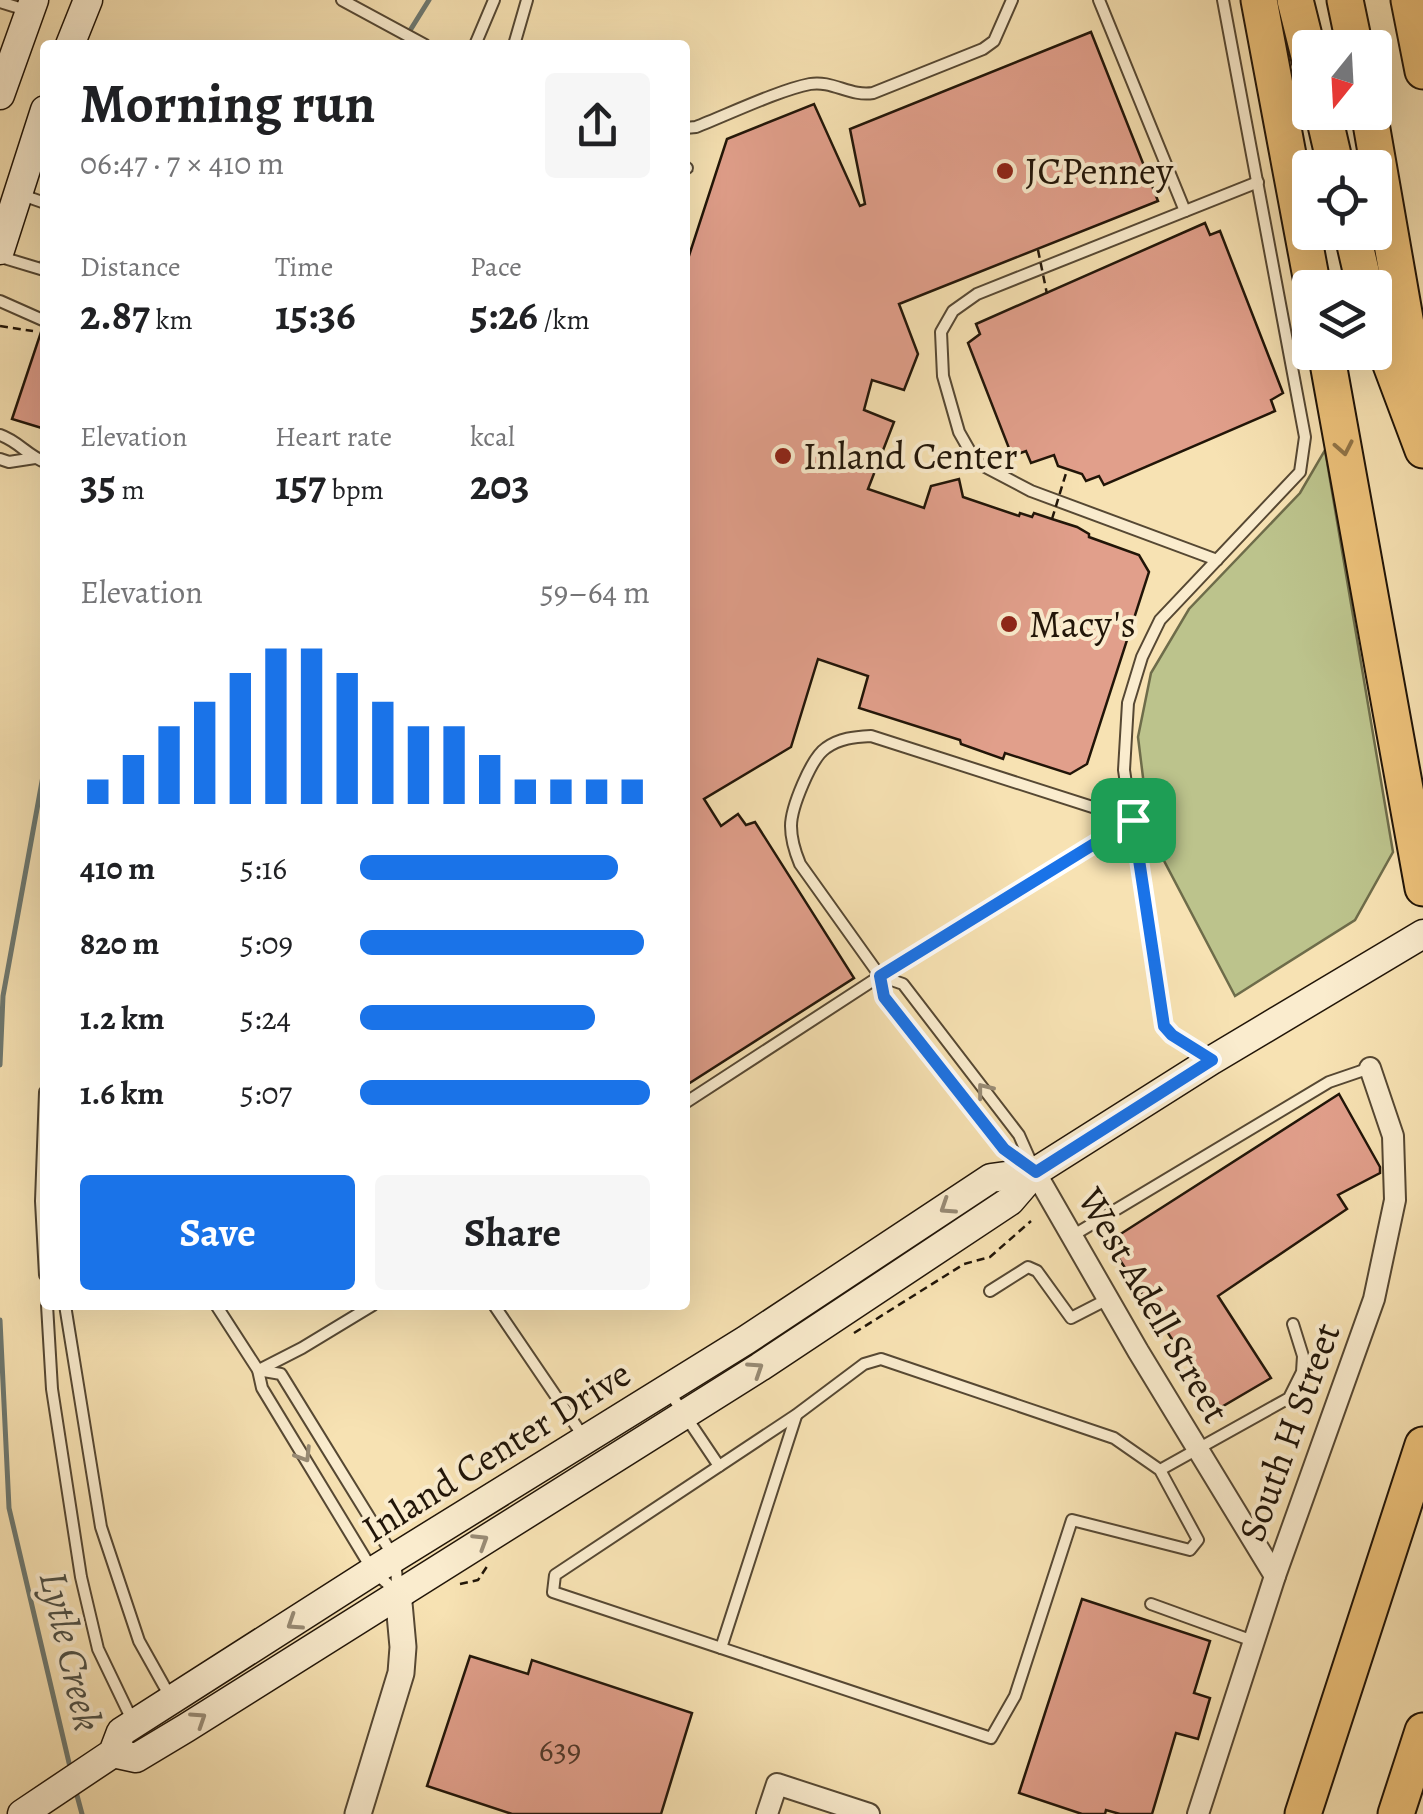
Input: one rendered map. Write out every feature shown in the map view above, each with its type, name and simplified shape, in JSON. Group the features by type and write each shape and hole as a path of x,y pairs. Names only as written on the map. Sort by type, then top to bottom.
{"highway":[{"path":"1259,0 1311,270"},
{"path":"1295,0 1302,30"},
{"path":"1345,0 1351,30"},
{"path":"1409,0 1423,71"},
{"path":"1371,130 1423,422"},
{"path":"1392,367 1423,450"},
{"path":"1329,370 1423,888"},
{"path":"1303,1814 1423,1445"},
{"path":"1328,1814 1362,1678 1423,1482"},
{"path":"1396,1814 1423,1731"}],"main road":[{"path":"72,40 88,0"},
{"path":"0,95 17,4"},
{"path":"0,253 40,125"},
{"name":"Inland Center Drive","path":"113,1753 136,1758 684,1415 1010,1202 1036,1172 1212,1060 1423,934"},
{"name":"Inland Center Drive","path":"22,1814 113,1753 122,1732 134,1724 667,1390 991,1178 1036,1172"}],"street":[{"name":"South H Street","path":"1198,1814 1275,1576 1374,1299 1395,1200 1393,1136 1370,1068"},
{"name":"West Adell Street","path":"1036,1172 1275,1576"},
{"path":"358,1814 401,1674 398,1592"},
{"path":"767,1814 777,1784 869,1814"}],"lane":[{"path":"342,0 416,40"},
{"path":"477,40 494,0"},
{"path":"515,40 527,0"},
{"path":"690,128 809,84 831,85 860,95 873,93 984,49 994,41 1012,0"},
{"path":"1099,0 1185,211"},
{"path":"1212,1060 1164,1026 1124,770 1128,703 1142,657 1160,620 1300,472 1305,437 1223,0"},
{"path":"0,16 17,4"},
{"path":"1217,560 1031,491 976,462 960,432 943,376 941,332 952,311 977,294 1258,182"},
{"path":"17,194 40,201"},
{"path":"0,253 40,268"},
{"path":"0,301 40,319"},
{"path":"0,435 13,439 40,460"},
{"path":"0,459 40,460"},
{"path":"1036,1172 1004,1149 884,997 880,976 800,864 790,823 808,772 822,750 848,738 871,736 1133,820"},
{"path":"690,1100 880,976 1133,820"},
{"path":"880,976 903,984 1019,1135 1036,1172"},
{"path":"1072,1236 1328,1082 1370,1068"},
{"path":"990,1291 1028,1268 1037,1270 1071,1318 1108,1299"},
{"path":"47,1310 52,1389 81,1577 98,1649 134,1724"},
{"path":"65,1310 100,1527 139,1641 172,1700"},
{"path":"219,1310 258,1370 262,1388 384,1564 398,1592"},
{"path":"258,1370 365,1310"},
{"path":"497,1310 586,1441"},
{"path":"1160,1470 1289,1398 1302,1372 1303,1356 1294,1324"},
{"path":"881,1359 1114,1438 1160,1470 1198,1540 1190,1550 1072,1520 1015,1696 991,1738 553,1592 554,1574 796,1415 864,1364 881,1359"},
{"path":"258,1370 281,1374 398,1592"},
{"path":"667,1390 719,1466"},
{"path":"721,1648 796,1415"},
{"path":"1151,1604 1254,1641"}],"path":[{"path":"1038,250 1047,294"},
{"path":"0,326 34,331"},
{"path":"1052,519 1067,470"},
{"path":"989,1250 990,1257"},
{"path":"964,1264 967,1257"}],"green space":[{"path":"1325,450 1393,852 1355,920 1235,996 1150,834 1138,737 1151,673 1189,609 1300,493"}],"building":[{"path":"1091,32 1158,201 899,304 918,354 904,390 872,380 864,410 894,422 868,489 924,508 931,486 959,479 963,497 1019,516 1020,513 1032,517 1034,513 1077,527 1089,537 1139,555 1149,572 1087,764 1070,774 1005,753 1003,759 961,744 960,740 859,708 868,676 818,659 791,747 704,799 721,826 738,814 746,825 755,822 854,978 690,1083 690,253 727,139 814,104 860,206 865,204 850,129"},
{"path":"1205,223 1210,235 1220,231 1283,393 1271,400 1275,411 1104,485 1099,476 1086,481 1082,474 1058,466 1054,455 1031,463 1026,451 1012,456 968,343 980,334 976,324"},
{"path":"40,335 40,427 12,419"},
{"path":"1339,1094 1380,1173 1338,1195 1347,1209 1218,1296 1271,1378 1218,1409 1108,1242"},
{"path":"1082,1599 1210,1641 1194,1693 1210,1698 1198,1739 1176,1733 1152,1814 1106,1810 1105,1814 1082,1814 1019,1793"},
{"path":"470,1656 528,1674 532,1660 692,1713 661,1814 512,1814 427,1786"}],"waterway":[{"name":"Lytle Creek","path":"404,40 429,0"},
{"name":"Lytle Creek","path":"0,1065 3,996 40,792"},
{"name":"Lytle Creek","path":"0,1320 9,1508 70,1767"},
{"name":"Lytle Creek","path":"75,1788 82,1814"}],"place":[{"name":"JCPenney","path":"1005,171"},
{"name":"Inland Center","path":"783,456"},
{"name":"Macy's","path":"1009,624"}],"route":[{"path":"1133,820 1164,1026 1212,1060 1036,1172 1004,1149 884,997 880,976 1133,820"}]}
